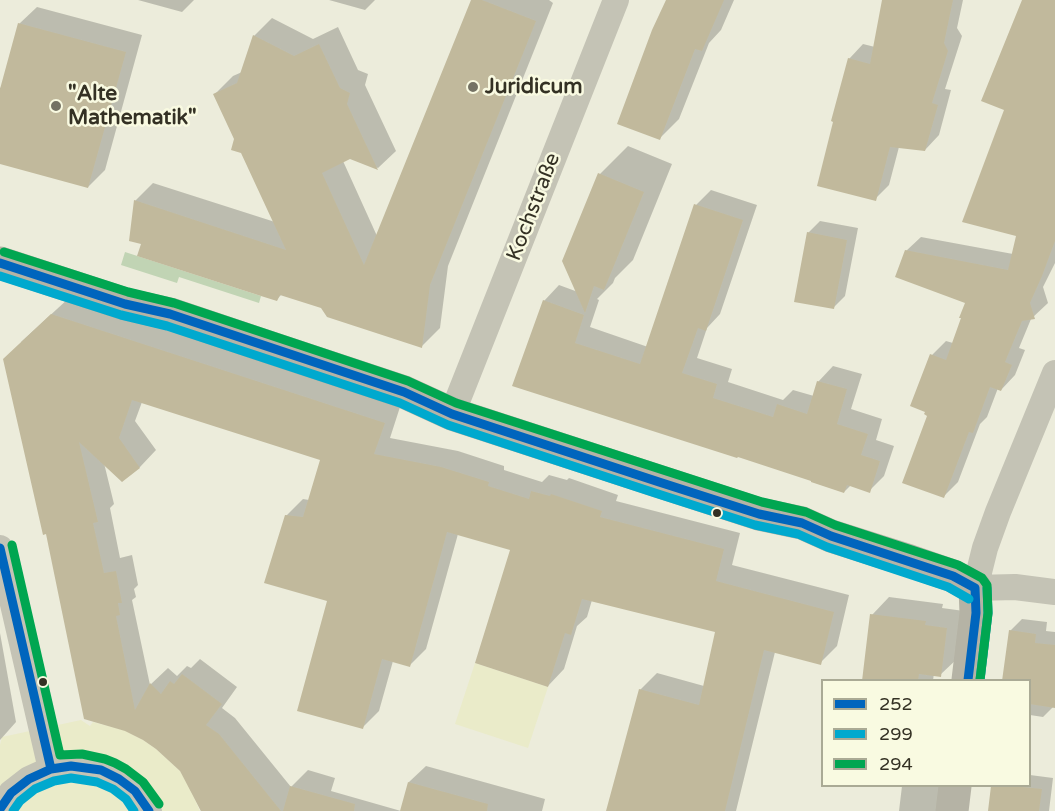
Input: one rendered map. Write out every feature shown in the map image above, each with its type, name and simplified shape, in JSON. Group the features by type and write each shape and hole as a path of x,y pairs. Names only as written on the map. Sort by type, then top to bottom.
{"street":[{"name":"Kochstraße","path":"452,414 616,0"},
{"path":"0,263 125,304 170,314 404,392 452,414 759,514 802,523 831,536 952,576 975,588 1015,587 1055,592"},
{"path":"968,679 976,613 975,588 985,548 1055,372"},
{"path":"0,548 51,769"},
{"path":"0,809 11,793 40,773 51,769 81,766 101,770 119,778 135,791 149,811"},
{"path":"952,811 955,787"}],"shaded area":[{"path":"125,252 261,296 259,303 179,277 177,283 121,265"},
{"path":"475,663 548,687 528,748 455,724"},
{"path":"81,720 90,726 93,722 124,730 156,749 180,771 200,811 0,811 2,737"}],"building":[{"path":"471,0 482,0 536,21 430,285 422,348 327,317 321,308 280,295 277,301 137,256 141,244 129,241 134,200 286,250 241,153 231,150 234,139 213,94 237,83 253,35 294,56 319,44 340,88 350,93 347,104 378,170 350,159 322,173 364,265"},
{"path":"666,0 724,0 702,51 695,49 660,140 617,124 652,30"},
{"path":"882,0 953,0 944,43 948,51 932,103 938,105 925,151 890,147 876,201 817,186 848,58 870,64"},
{"path":"1022,0 1055,0 1055,241 1030,303 1035,319 1022,321 1005,362 1012,365 1001,391 990,387 973,433 969,432 944,498 902,483 927,416 925,412 910,406 930,354 946,360 965,303 895,277 905,250 1008,270 1016,236 962,222 1004,110 981,101"},
{"name":"\"Alte Mathematik\"","path":"18,23 126,52 88,188 0,164 0,89"},
{"path":"598,173 644,192 604,290 594,286 585,313 562,261"},
{"path":"694,204 743,220 706,331 698,328 682,373 717,384 713,398 773,417 777,404 807,414 817,381 847,389 837,424 868,434 861,455 880,461 870,493 847,485 844,493 512,386 543,300 584,315 575,343 640,364"},
{"path":"807,232 847,240 834,309 794,302"},
{"path":"51,314 385,423 374,454 441,467 489,482 488,486 529,499 531,491 550,496 551,494 602,511 600,517 724,549 716,581 834,612 821,665 764,650 725,811 606,811 639,689 699,705 715,632 582,599 571,635 565,633 548,687 475,663 510,550 447,532 410,667 382,659 363,729 297,711 327,601 264,583 285,515 303,517 320,460 132,400 119,438 140,468 122,482 79,442 98,522 93,523 104,573 116,571 122,603 118,603 120,615 116,616 135,710 150,683 161,694 170,681 174,684 182,674 222,704 206,725 219,734 281,811 201,811 180,771 156,749 125,731 84,719 46,534 43,535 3,359"},
{"path":"870,614 926,621 925,625 947,628 941,677 919,674 918,679 862,679"},
{"path":"1009,630 1036,634 1035,643 1055,645 1055,708 1031,704 1031,679 1002,679"},
{"path":"408,782 488,804 487,811 400,811"},
{"path":"290,786 355,804 354,811 283,811"},
{"path":"991,787 1042,789 1039,811 988,811"}],"transit line":[{"name":"294","path":"4,252 128,292 174,303 408,381 456,403 762,502 806,512 835,525 958,565 982,578 987,585 988,613 980,679"},
{"name":"252","path":"0,263 125,304 170,314 404,392 452,414 659,482 759,514 802,523 831,536 953,576 975,588"},
{"name":"299","path":"0,276 121,315 167,326 400,403 448,425 655,493 755,525 798,534 827,547 948,587 969,599"},
{"name":"294","path":"12,545 60,755 82,754 115,763 143,782 159,804"},
{"name":"252","path":"0,548 51,769"},
{"name":"252","path":"968,679 976,613 975,588"},
{"name":"299","path":"980,679 988,613 987,588"},
{"name":"252","path":"0,809 11,793 29,779 51,769 71,766 101,770 119,779 135,791 149,811"},
{"name":"299","path":"13,811 20,801 35,789 54,781 71,778 97,782 113,789 126,799 134,811"}],"place":[{"name":"Juridicum","path":"473,87"},
{"name":"\"Alte Mathematik\"","path":"56,106"}]}
